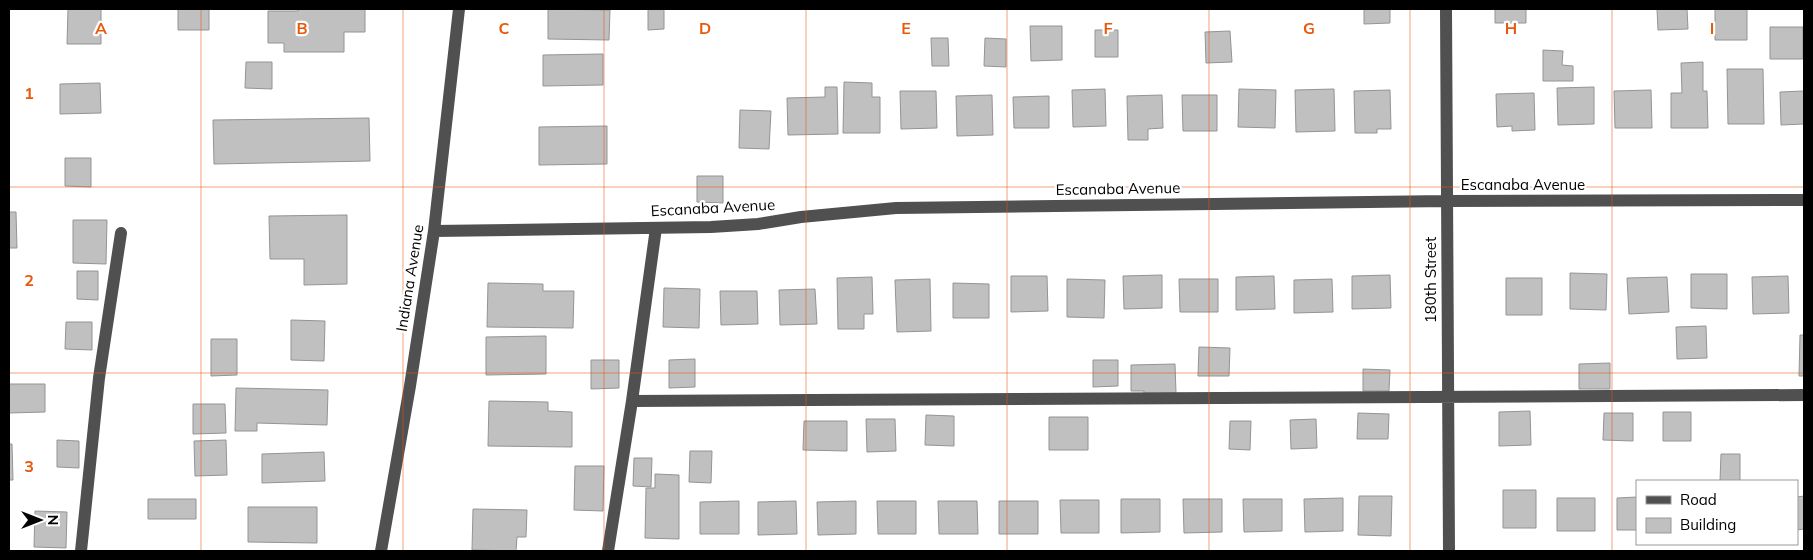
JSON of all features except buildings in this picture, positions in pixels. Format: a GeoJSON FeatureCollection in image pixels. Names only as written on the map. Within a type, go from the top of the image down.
{"type":"FeatureCollection","features":[{"type":"Feature","properties":{"kind":"street","name":"Indiana Avenue"},"geometry":{"type":"LineString","coordinates":[[381,551],[410,386],[434,231],[459,9]]}},
{"type":"Feature","properties":{"kind":"street","name":"180th Street"},"geometry":{"type":"LineString","coordinates":[[1446,9],[1449,551]]}},
{"type":"Feature","properties":{"kind":"street","name":"Escanaba Avenue"},"geometry":{"type":"LineString","coordinates":[[434,231],[656,228],[758,224],[810,216],[896,208],[1447,201],[1804,200]]}},
{"type":"Feature","properties":{"kind":"street"},"geometry":{"type":"LineString","coordinates":[[608,551],[632,401],[656,228]]}},
{"type":"Feature","properties":{"kind":"street"},"geometry":{"type":"LineString","coordinates":[[81,551],[99,378],[121,233]]}},
{"type":"Feature","properties":{"kind":"street"},"geometry":{"type":"LineString","coordinates":[[632,401],[1804,395]]}}]}
